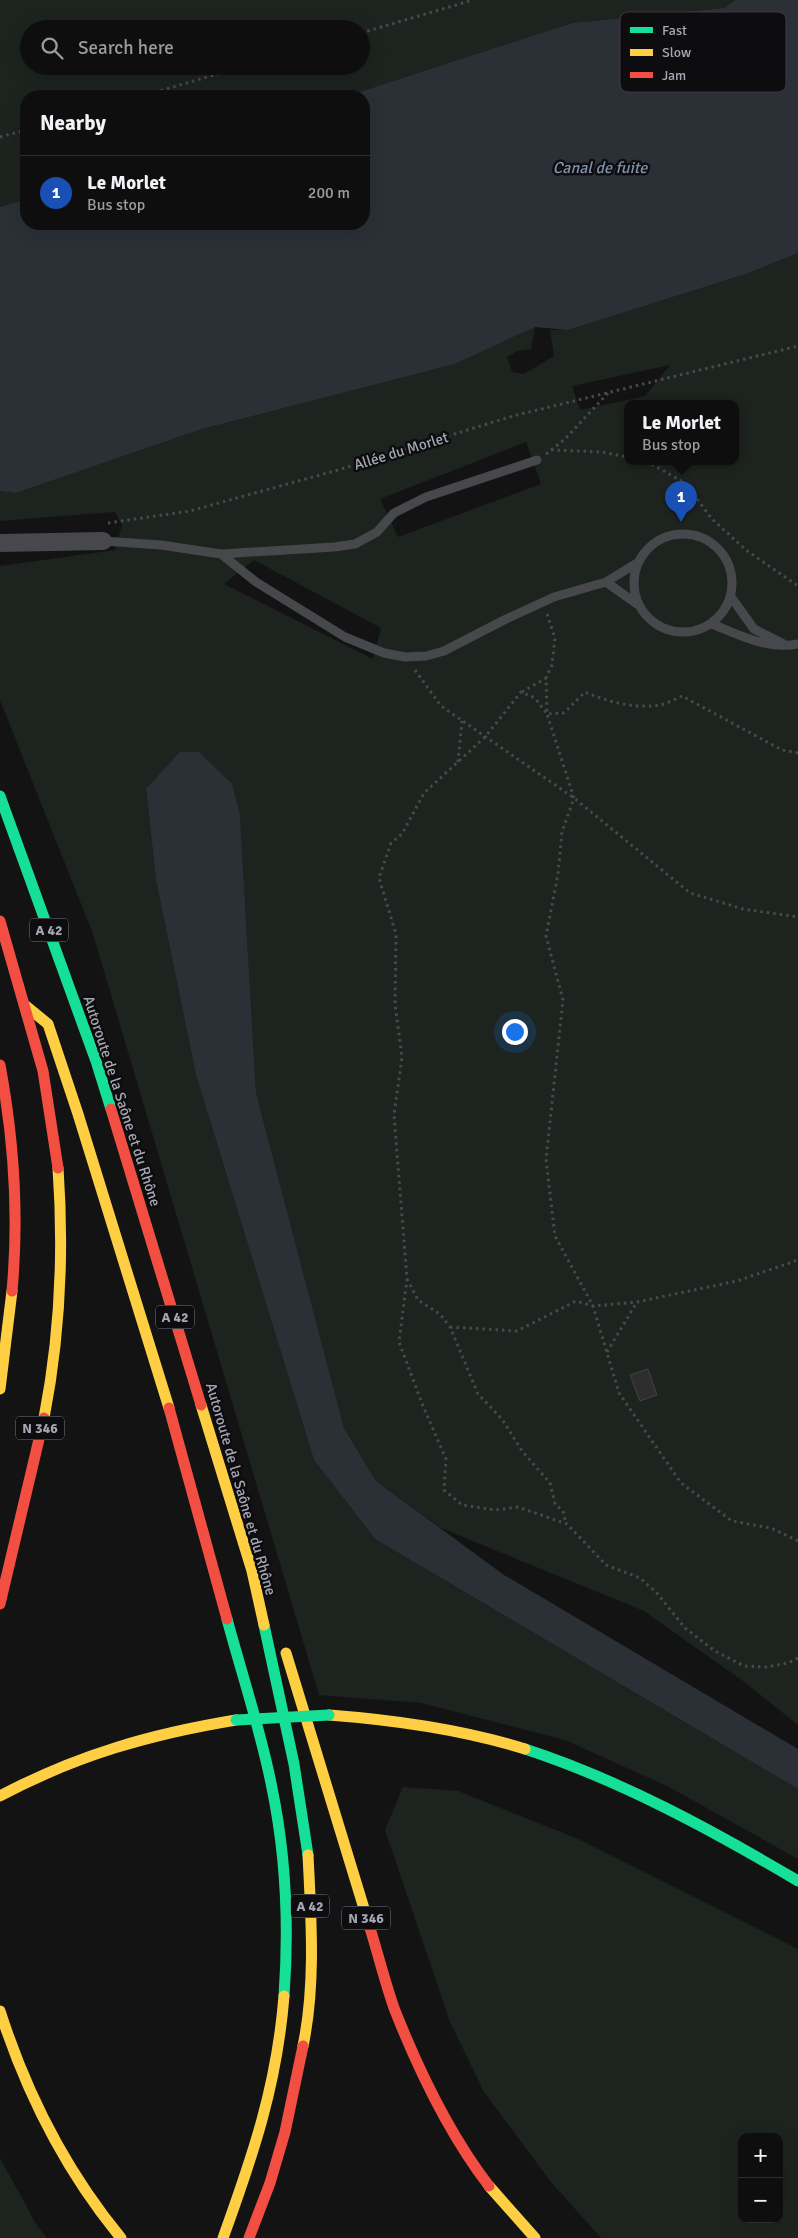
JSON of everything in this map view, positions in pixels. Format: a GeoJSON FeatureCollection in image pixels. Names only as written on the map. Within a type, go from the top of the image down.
{"type":"FeatureCollection","features":[{"type":"Feature","properties":{"kind":"highway","name":"Autoroute de la Saône et du Rhône"},"geometry":{"type":"LineString","coordinates":[[0,796],[97,1064],[252,1571],[294,1764],[308,1853],[311,1930],[310,1983],[305,2038],[285,2132],[270,2183],[249,2238]]}},
{"type":"Feature","properties":{"kind":"highway","name":"N 346"},"geometry":{"type":"LineString","coordinates":[[0,921],[26,1006],[47,1092],[57,1159],[61,1248],[58,1318],[50,1383],[0,1604]]}},
{"type":"Feature","properties":{"kind":"highway"},"geometry":{"type":"LineString","coordinates":[[26,1006],[48,1024],[78,1114],[165,1396],[219,1588],[272,1788],[283,1869],[287,1950],[281,2029],[270,2094],[252,2159],[223,2238]]}},
{"type":"Feature","properties":{"kind":"highway"},"geometry":{"type":"LineString","coordinates":[[0,1065],[10,1116],[17,1228],[6,1353],[0,1389]]}},
{"type":"Feature","properties":{"kind":"highway"},"geometry":{"type":"LineString","coordinates":[[47,1225],[61,1248]]}},
{"type":"Feature","properties":{"kind":"highway"},"geometry":{"type":"LineString","coordinates":[[252,1571],[274,1613]]}},
{"type":"Feature","properties":{"kind":"highway","name":"N 346"},"geometry":{"type":"LineString","coordinates":[[283,1640],[394,2007],[438,2103],[479,2172],[535,2238]]}},
{"type":"Feature","properties":{"kind":"highway"},"geometry":{"type":"LineString","coordinates":[[0,1796],[58,1767],[121,1744],[191,1727],[236,1720],[329,1715],[383,1719],[436,1727],[498,1741],[584,1771],[679,1815],[798,1881]]}},
{"type":"Feature","properties":{"kind":"highway"},"geometry":{"type":"LineString","coordinates":[[1,2015],[22,2074],[76,2179],[121,2238]]}},
{"type":"Feature","properties":{"kind":"street"},"geometry":{"type":"LineString","coordinates":[[0,543],[103,541]]}},
{"type":"Feature","properties":{"kind":"lane"},"geometry":{"type":"LineString","coordinates":[[103,541],[161,545],[221,554],[355,544],[377,532],[394,513],[426,497],[537,460]]}},
{"type":"Feature","properties":{"kind":"lane"},"geometry":{"type":"LineString","coordinates":[[221,554],[256,582],[345,637],[384,653],[405,657],[426,656],[444,651],[543,602],[584,587],[606,582],[637,563],[652,544],[667,536],[684,533],[701,537],[718,548],[728,562],[733,580],[731,597],[724,611],[712,624],[684,633],[667,630],[647,618],[637,604],[606,582]]}},
{"type":"Feature","properties":{"kind":"lane"},"geometry":{"type":"LineString","coordinates":[[637,563],[633,580],[637,604]]}},
{"type":"Feature","properties":{"kind":"lane"},"geometry":{"type":"LineString","coordinates":[[731,597],[754,629],[794,645]]}},
{"type":"Feature","properties":{"kind":"lane"},"geometry":{"type":"LineString","coordinates":[[712,624],[756,642],[794,645]]}},
{"type":"Feature","properties":{"kind":"path"},"geometry":{"type":"LineString","coordinates":[[370,29],[473,0]]}},
{"type":"Feature","properties":{"kind":"path"},"geometry":{"type":"LineString","coordinates":[[163,90],[214,75]]}},
{"type":"Feature","properties":{"kind":"path"},"geometry":{"type":"LineString","coordinates":[[0,137],[20,132]]}},
{"type":"Feature","properties":{"kind":"path","name":"Allée du Morlet"},"geometry":{"type":"LineString","coordinates":[[106,523],[190,511],[338,470],[513,416],[798,346]]}},
{"type":"Feature","properties":{"kind":"path"},"geometry":{"type":"LineString","coordinates":[[537,460],[564,440],[609,391]]}},
{"type":"Feature","properties":{"kind":"path"},"geometry":{"type":"LineString","coordinates":[[551,450],[602,452],[624,456]]}},
{"type":"Feature","properties":{"kind":"path"},"geometry":{"type":"LineString","coordinates":[[653,465],[685,483],[719,525],[746,550],[798,586]]}},
{"type":"Feature","properties":{"kind":"path"},"geometry":{"type":"LineString","coordinates":[[543,602],[555,638],[552,665],[546,678],[547,714],[574,798],[562,832],[558,874],[546,936],[563,1000],[546,1159],[555,1236],[593,1306],[619,1393],[681,1483],[732,1521],[771,1528],[798,1541]]}},
{"type":"Feature","properties":{"kind":"path"},"geometry":{"type":"LineString","coordinates":[[405,657],[441,706],[574,798],[690,893],[743,909],[798,917]]}},
{"type":"Feature","properties":{"kind":"path"},"geometry":{"type":"LineString","coordinates":[[546,678],[522,692],[485,737],[424,793],[402,834],[391,843],[379,878],[396,934],[395,1004],[402,1057],[394,1115],[407,1279],[399,1342],[446,1460],[444,1490],[462,1505],[495,1510],[518,1507],[567,1524]]}},
{"type":"Feature","properties":{"kind":"path"},"geometry":{"type":"LineString","coordinates":[[522,692],[535,698],[547,714]]}},
{"type":"Feature","properties":{"kind":"path"},"geometry":{"type":"LineString","coordinates":[[547,714],[564,713],[585,692],[604,700],[635,706],[662,705],[682,696],[782,750],[798,753]]}},
{"type":"Feature","properties":{"kind":"path"},"geometry":{"type":"LineString","coordinates":[[458,762],[462,721]]}},
{"type":"Feature","properties":{"kind":"path"},"geometry":{"type":"LineString","coordinates":[[450,1327],[517,1331],[576,1301],[593,1306],[637,1302],[737,1281],[798,1260]]}},
{"type":"Feature","properties":{"kind":"path"},"geometry":{"type":"LineString","coordinates":[[407,1279],[418,1300],[440,1314],[450,1327],[478,1394],[502,1419],[522,1451],[550,1483],[555,1504],[563,1511],[567,1524],[606,1565],[640,1578],[656,1592],[685,1628],[715,1651],[744,1666],[766,1667],[788,1663],[798,1658]]}},
{"type":"Feature","properties":{"kind":"path"},"geometry":{"type":"LineString","coordinates":[[607,1353],[637,1302]]}},
{"type":"Feature","properties":{"kind":"shaded area"},"geometry":{"type":"Polygon","coordinates":[[[0,0],[735,0],[724,8],[683,12],[620,12],[620,18],[572,23],[365,90],[20,90],[20,201],[0,207],[0,0]]]}},
{"type":"Feature","properties":{"kind":"shaded area"},"geometry":{"type":"Polygon","coordinates":[[[798,253],[798,1725],[743,1681],[644,1611],[441,1528],[376,1481],[344,1428],[256,1093],[240,815],[146,789],[156,880],[196,1075],[314,1460],[375,1539],[798,1789],[798,1859],[667,1786],[565,1740],[421,1703],[319,1695],[93,934],[0,700],[0,566],[115,550],[122,525],[115,512],[0,521],[0,491],[16,493],[202,429],[455,364],[535,327],[531,349],[517,351],[507,357],[512,372],[524,374],[554,356],[550,330],[568,330],[746,274],[798,253]],[[526,442],[380,499],[398,537],[541,484],[526,442]],[[254,560],[224,584],[373,659],[381,628],[254,560]]]}},
{"type":"Feature","properties":{"kind":"shaded area"},"geometry":{"type":"Polygon","coordinates":[[[403,1787],[458,1791],[576,1838],[798,1949],[798,2238],[601,2238],[551,2182],[484,2092],[450,2022],[385,1830],[403,1787]]]}},
{"type":"Feature","properties":{"kind":"shaded area"},"geometry":{"type":"Polygon","coordinates":[[[0,2158],[36,2224],[47,2238],[0,2238],[0,2158]]]}},
{"type":"Feature","properties":{"kind":"water","name":"Canal de fuite"},"geometry":{"type":"Polygon","coordinates":[[[735,0],[798,0],[798,253],[746,274],[568,330],[535,327],[455,364],[202,429],[16,493],[0,491],[0,207],[20,201],[20,230],[370,230],[370,90],[365,90],[572,23],[620,18],[620,92],[786,92],[786,12],[683,12],[724,8],[735,0]]]}},
{"type":"Feature","properties":{"kind":"water"},"geometry":{"type":"Polygon","coordinates":[[[180,752],[199,752],[232,784],[240,815],[256,1093],[344,1428],[376,1481],[504,1575],[798,1749],[798,1789],[375,1539],[314,1460],[196,1075],[156,880],[146,789],[180,752]]]}},
{"type":"Feature","properties":{"kind":"building"},"geometry":{"type":"Polygon","coordinates":[[[648,1369],[657,1395],[640,1401],[630,1375],[648,1369]]]}},
{"type":"Feature","properties":{"kind":"traffic: fast"},"geometry":{"type":"LineString","coordinates":[[0,796],[97,1064],[111,1109]]}},
{"type":"Feature","properties":{"kind":"traffic: fast"},"geometry":{"type":"LineString","coordinates":[[227,1619],[262,1745],[277,1814],[285,1892],[284,1996]]}},
{"type":"Feature","properties":{"kind":"traffic: fast"},"geometry":{"type":"LineString","coordinates":[[264,1625],[294,1764],[308,1855]]}},
{"type":"Feature","properties":{"kind":"traffic: fast"},"geometry":{"type":"LineString","coordinates":[[236,1720],[329,1715]]}},
{"type":"Feature","properties":{"kind":"traffic: fast"},"geometry":{"type":"LineString","coordinates":[[525,1749],[560,1761],[630,1791],[699,1825],[798,1881]]}},
{"type":"Feature","properties":{"kind":"traffic: slow"},"geometry":{"type":"LineString","coordinates":[[26,1006],[48,1024],[78,1114],[169,1408]]}},
{"type":"Feature","properties":{"kind":"traffic: slow"},"geometry":{"type":"LineString","coordinates":[[44,1418],[54,1356],[59,1294],[61,1231],[58,1168]]}},
{"type":"Feature","properties":{"kind":"traffic: slow"},"geometry":{"type":"LineString","coordinates":[[0,1389],[12,1291]]}},
{"type":"Feature","properties":{"kind":"traffic: slow"},"geometry":{"type":"LineString","coordinates":[[201,1405],[252,1571],[264,1625]]}},
{"type":"Feature","properties":{"kind":"traffic: slow"},"geometry":{"type":"LineString","coordinates":[[286,1653],[370,1928]]}},
{"type":"Feature","properties":{"kind":"traffic: slow"},"geometry":{"type":"LineString","coordinates":[[329,1715],[428,1726],[477,1736],[525,1749]]}},
{"type":"Feature","properties":{"kind":"traffic: slow"},"geometry":{"type":"LineString","coordinates":[[0,1796],[57,1769],[115,1748],[174,1732],[236,1720]]}},
{"type":"Feature","properties":{"kind":"traffic: slow"},"geometry":{"type":"LineString","coordinates":[[303,2046],[310,1999],[311,1975],[308,1855]]}},
{"type":"Feature","properties":{"kind":"traffic: slow"},"geometry":{"type":"LineString","coordinates":[[223,2238],[254,2148],[270,2090],[281,2029],[284,1996]]}},
{"type":"Feature","properties":{"kind":"traffic: slow"},"geometry":{"type":"LineString","coordinates":[[0,2011],[35,2102],[82,2186],[121,2238]]}},
{"type":"Feature","properties":{"kind":"traffic: slow"},"geometry":{"type":"LineString","coordinates":[[489,2186],[535,2238]]}},
{"type":"Feature","properties":{"kind":"traffic: jam"},"geometry":{"type":"LineString","coordinates":[[0,921],[43,1071],[58,1168]]}},
{"type":"Feature","properties":{"kind":"traffic: jam"},"geometry":{"type":"LineString","coordinates":[[0,1065],[9,1121],[14,1178],[15,1234],[12,1291]]}},
{"type":"Feature","properties":{"kind":"traffic: jam"},"geometry":{"type":"LineString","coordinates":[[111,1109],[201,1405]]}},
{"type":"Feature","properties":{"kind":"traffic: jam"},"geometry":{"type":"LineString","coordinates":[[169,1408],[227,1619]]}},
{"type":"Feature","properties":{"kind":"traffic: jam"},"geometry":{"type":"LineString","coordinates":[[0,1604],[44,1418]]}},
{"type":"Feature","properties":{"kind":"traffic: jam"},"geometry":{"type":"LineString","coordinates":[[370,1928],[394,2008],[413,2054],[448,2123],[474,2166],[489,2186]]}},
{"type":"Feature","properties":{"kind":"traffic: jam"},"geometry":{"type":"LineString","coordinates":[[249,2238],[270,2183],[285,2132],[303,2046]]}},
{"type":"Feature","properties":{"kind":"place","name":"Le Morlet"},"geometry":{"type":"Point","coordinates":[681,522]}}]}
